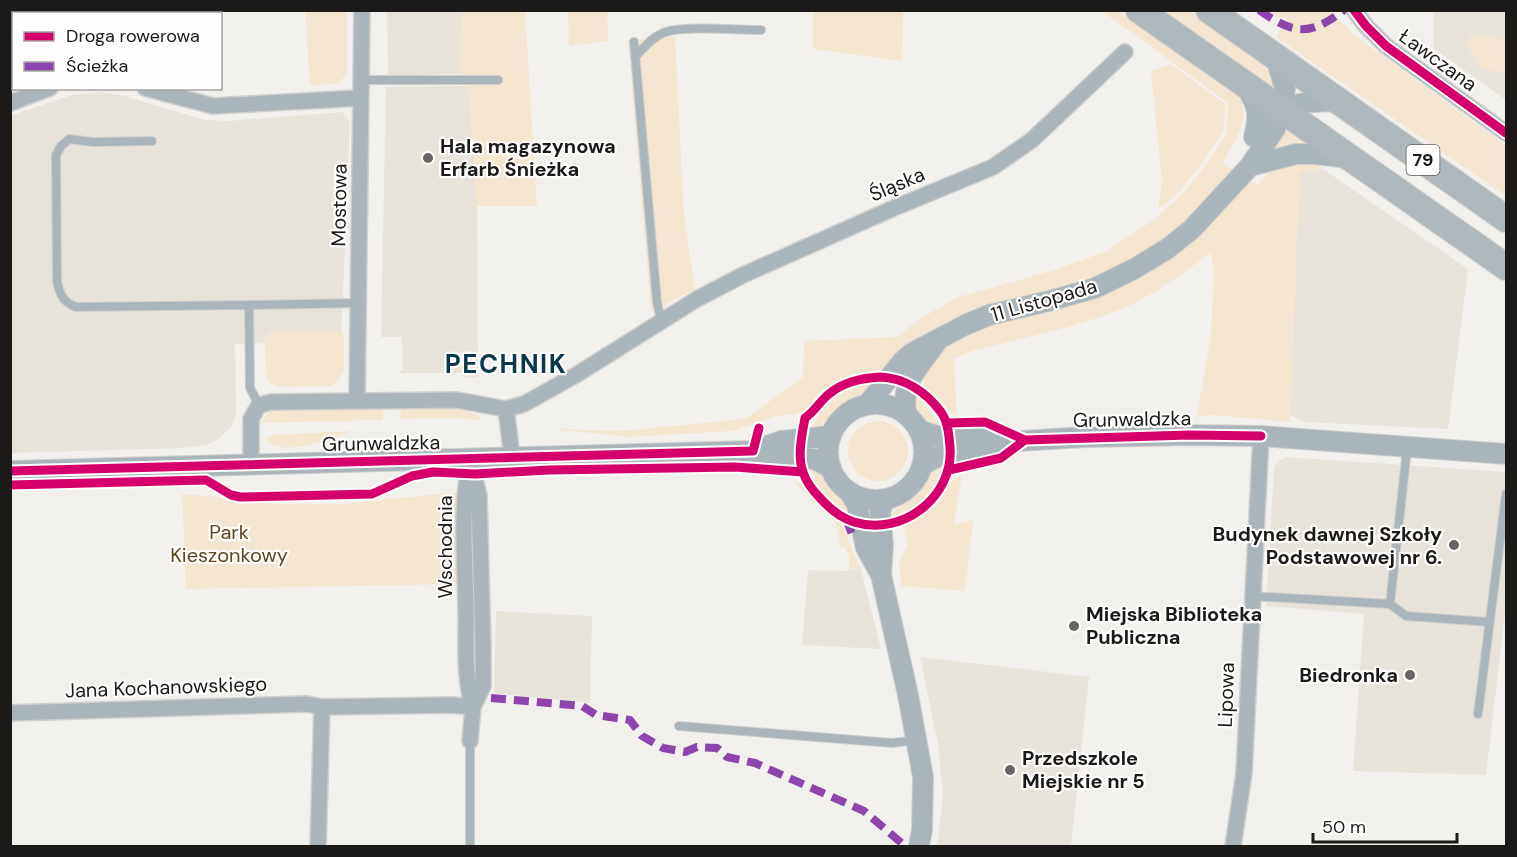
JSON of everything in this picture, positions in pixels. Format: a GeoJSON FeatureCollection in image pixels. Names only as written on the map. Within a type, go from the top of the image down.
{"type":"FeatureCollection","features":[{"type":"Feature","properties":{"kind":"main road","name":"79"},"geometry":{"type":"LineString","coordinates":[[1139,10],[1506,267]]}},
{"type":"Feature","properties":{"kind":"main road","name":"79"},"geometry":{"type":"LineString","coordinates":[[1209,10],[1506,219]]}},
{"type":"Feature","properties":{"kind":"street","name":"Mostowa"},"geometry":{"type":"LineString","coordinates":[[357,400],[362,10]]}},
{"type":"Feature","properties":{"kind":"street","name":"Ławczana"},"geometry":{"type":"LineString","coordinates":[[1354,10],[1386,46],[1506,133]]}},
{"type":"Feature","properties":{"kind":"street","name":"Śląska"},"geometry":{"type":"LineString","coordinates":[[506,409],[524,404],[576,375],[697,299],[743,275],[993,167],[1032,140],[1125,52]]}},
{"type":"Feature","properties":{"kind":"street"},"geometry":{"type":"LineString","coordinates":[[1276,58],[1285,89],[1281,109],[1299,103],[1339,101]]}},
{"type":"Feature","properties":{"kind":"street","name":"11 Listopada"},"geometry":{"type":"LineString","coordinates":[[1242,82],[1252,95],[1257,112],[1258,119],[1254,137]]}},
{"type":"Feature","properties":{"kind":"street"},"geometry":{"type":"LineString","coordinates":[[10,103],[45,90]]}},
{"type":"Feature","properties":{"kind":"street"},"geometry":{"type":"LineString","coordinates":[[153,90],[213,106],[362,98]]}},
{"type":"Feature","properties":{"kind":"street","name":"11 Listopada"},"geometry":{"type":"LineString","coordinates":[[1230,187],[1240,161],[1254,137],[1271,114],[1281,109]]}},
{"type":"Feature","properties":{"kind":"street","name":"11 Listopada"},"geometry":{"type":"LineString","coordinates":[[867,405],[912,353],[964,325],[988,315],[1095,288],[1134,269],[1167,249],[1192,229],[1250,166],[1275,129],[1281,109]]}},
{"type":"Feature","properties":{"kind":"street"},"geometry":{"type":"LineString","coordinates":[[1250,166],[1296,154],[1317,154],[1352,159]]}},
{"type":"Feature","properties":{"kind":"street","name":"11 Listopada"},"geometry":{"type":"LineString","coordinates":[[913,422],[904,395],[908,383],[937,341]]}},
{"type":"Feature","properties":{"kind":"street"},"geometry":{"type":"LineString","coordinates":[[251,464],[250,419],[259,405],[272,402],[457,400],[506,409],[512,457]]}},
{"type":"Feature","properties":{"kind":"street"},"geometry":{"type":"LineString","coordinates":[[850,492],[861,497],[884,499],[904,491],[912,484],[922,465],[924,447],[913,422],[888,405],[867,405],[845,415],[834,428],[828,457],[836,477],[850,492],[857,505],[866,548],[881,575]]}},
{"type":"Feature","properties":{"kind":"street","name":"Grunwaldzka"},"geometry":{"type":"LineString","coordinates":[[913,422],[937,436],[971,436],[1003,442],[1086,437],[1261,436],[1506,454]]}},
{"type":"Feature","properties":{"kind":"street","name":"Grunwaldzka"},"geometry":{"type":"LineString","coordinates":[[753,451],[781,441],[831,436]]}},
{"type":"Feature","properties":{"kind":"street","name":"Lipowa"},"geometry":{"type":"LineString","coordinates":[[1233,846],[1244,773],[1261,436]]}},
{"type":"Feature","properties":{"kind":"street","name":"Grunwaldzka"},"geometry":{"type":"LineString","coordinates":[[922,465],[939,456],[971,453],[1003,442]]}},
{"type":"Feature","properties":{"kind":"street","name":"Grunwaldzka"},"geometry":{"type":"LineString","coordinates":[[10,471],[753,451],[779,457],[814,459],[831,468]]}},
{"type":"Feature","properties":{"kind":"street","name":"Wschodnia"},"geometry":{"type":"LineString","coordinates":[[470,459],[479,496],[483,648],[483,686],[473,707],[470,741]]}},
{"type":"Feature","properties":{"kind":"street","name":"Wschodnia"},"geometry":{"type":"LineString","coordinates":[[470,459],[464,496],[467,689],[473,707]]}},
{"type":"Feature","properties":{"kind":"street"},"geometry":{"type":"LineString","coordinates":[[884,499],[880,513],[883,545],[881,575],[923,777],[919,846]]}},
{"type":"Feature","properties":{"kind":"street","name":"Jana Kochanowskiego"},"geometry":{"type":"LineString","coordinates":[[10,713],[307,704],[322,707],[452,705],[473,707]]}},
{"type":"Feature","properties":{"kind":"street"},"geometry":{"type":"LineString","coordinates":[[318,846],[322,707]]}},
{"type":"Feature","properties":{"kind":"lane"},"geometry":{"type":"LineString","coordinates":[[635,57],[649,41],[664,32],[683,29],[761,30]]}},
{"type":"Feature","properties":{"kind":"lane"},"geometry":{"type":"LineString","coordinates":[[634,42],[657,302],[661,321]]}},
{"type":"Feature","properties":{"kind":"lane"},"geometry":{"type":"LineString","coordinates":[[362,80],[498,80]]}},
{"type":"Feature","properties":{"kind":"lane"},"geometry":{"type":"LineString","coordinates":[[152,141],[93,142],[69,139],[56,155],[57,281],[59,294],[67,303],[76,307],[358,303]]}},
{"type":"Feature","properties":{"kind":"lane"},"geometry":{"type":"LineString","coordinates":[[249,305],[250,388],[259,405]]}},
{"type":"Feature","properties":{"kind":"lane"},"geometry":{"type":"LineString","coordinates":[[1390,604],[1407,447]]}},
{"type":"Feature","properties":{"kind":"lane"},"geometry":{"type":"LineString","coordinates":[[1478,714],[1506,494]]}},
{"type":"Feature","properties":{"kind":"lane"},"geometry":{"type":"LineString","coordinates":[[1252,596],[1390,604],[1406,616],[1489,622]]}},
{"type":"Feature","properties":{"kind":"lane"},"geometry":{"type":"LineString","coordinates":[[467,648],[483,648]]}},
{"type":"Feature","properties":{"kind":"lane"},"geometry":{"type":"LineString","coordinates":[[679,726],[892,743],[917,740]]}},
{"type":"Feature","properties":{"kind":"lane","name":"Wschodnia"},"geometry":{"type":"LineString","coordinates":[[470,741],[470,846]]}},
{"type":"Feature","properties":{"kind":"shaded area"},"geometry":{"type":"Polygon","coordinates":[[[387,11],[462,11],[461,74],[388,75],[387,11]]]}},
{"type":"Feature","properties":{"kind":"shaded area"},"geometry":{"type":"Polygon","coordinates":[[[1434,11],[1506,11],[1506,100],[1433,48],[1434,11]]]}},
{"type":"Feature","properties":{"kind":"shaded area"},"geometry":{"type":"Polygon","coordinates":[[[469,86],[477,206],[478,377],[464,378],[461,373],[399,373],[403,370],[402,337],[381,337],[386,87],[469,86]]]}},
{"type":"Feature","properties":{"kind":"shaded area"},"geometry":{"type":"Polygon","coordinates":[[[100,92],[124,96],[205,120],[229,121],[342,112],[350,122],[341,341],[235,344],[236,415],[231,427],[220,438],[207,445],[181,448],[11,453],[10,116],[72,95],[100,92]]]}},
{"type":"Feature","properties":{"kind":"shaded area"},"geometry":{"type":"Polygon","coordinates":[[[1323,169],[1468,269],[1448,429],[1305,422],[1286,414],[1300,171],[1323,169]]]}},
{"type":"Feature","properties":{"kind":"shaded area"},"geometry":{"type":"Polygon","coordinates":[[[1285,457],[1506,472],[1506,605],[1486,775],[1353,771],[1364,614],[1266,606],[1274,468],[1277,462],[1285,457]]]}},
{"type":"Feature","properties":{"kind":"shaded area"},"geometry":{"type":"Polygon","coordinates":[[[849,569],[861,570],[881,649],[802,645],[808,570],[849,571],[849,569]]]}},
{"type":"Feature","properties":{"kind":"shaded area"},"geometry":{"type":"Polygon","coordinates":[[[496,611],[592,616],[590,703],[494,693],[496,611]]]}},
{"type":"Feature","properties":{"kind":"shaded area","name":"Przedszkole Miejskie nr 5"},"geometry":{"type":"Polygon","coordinates":[[[920,657],[1089,677],[1071,846],[937,846],[943,796],[938,744],[920,657]]]}},
{"type":"Feature","properties":{"kind":"green space"},"geometry":{"type":"Polygon","coordinates":[[[305,11],[347,11],[347,72],[339,84],[310,85],[305,11]]]}},
{"type":"Feature","properties":{"kind":"green space"},"geometry":{"type":"Polygon","coordinates":[[[462,11],[525,11],[537,206],[477,206],[469,86],[461,74],[462,11]]]}},
{"type":"Feature","properties":{"kind":"green space"},"geometry":{"type":"Polygon","coordinates":[[[568,11],[607,11],[608,41],[569,46],[568,11]]]}},
{"type":"Feature","properties":{"kind":"green space"},"geometry":{"type":"Polygon","coordinates":[[[813,11],[903,11],[902,61],[813,49],[813,11]]]}},
{"type":"Feature","properties":{"kind":"green space"},"geometry":{"type":"Polygon","coordinates":[[[1102,11],[1119,11],[1236,92],[1241,102],[1243,120],[1223,163],[1257,185],[1271,171],[1284,165],[1319,163],[1323,169],[1300,172],[1290,422],[1214,415],[1197,416],[1211,334],[1214,273],[1211,252],[1170,282],[1126,307],[1069,326],[972,351],[954,359],[957,419],[923,386],[925,381],[908,372],[884,366],[880,371],[843,379],[825,390],[803,412],[774,417],[732,431],[629,437],[552,429],[621,431],[748,417],[803,377],[804,341],[897,337],[921,318],[959,297],[1054,270],[1105,252],[1155,219],[1183,193],[1207,164],[1226,133],[1228,103],[1102,11]]]}},
{"type":"Feature","properties":{"kind":"green space"},"geometry":{"type":"Polygon","coordinates":[[[1160,11],[1189,11],[1268,65],[1262,63],[1274,79],[1274,87],[1272,89],[1160,11]]]}},
{"type":"Feature","properties":{"kind":"green space"},"geometry":{"type":"Polygon","coordinates":[[[1268,11],[1331,11],[1354,35],[1506,146],[1506,196],[1276,37],[1289,20],[1277,17],[1268,11]]]}},
{"type":"Feature","properties":{"kind":"green space"},"geometry":{"type":"Polygon","coordinates":[[[1471,35],[1506,40],[1506,74],[1481,68],[1465,43],[1471,35]]]}},
{"type":"Feature","properties":{"kind":"green space"},"geometry":{"type":"Polygon","coordinates":[[[675,37],[684,215],[695,289],[651,312],[628,40],[675,37]]]}},
{"type":"Feature","properties":{"kind":"green space"},"geometry":{"type":"Polygon","coordinates":[[[1171,64],[1225,104],[1224,130],[1179,192],[1158,210],[1162,181],[1151,71],[1171,64]]]}},
{"type":"Feature","properties":{"kind":"green space"},"geometry":{"type":"Polygon","coordinates":[[[1289,130],[1309,145],[1273,150],[1289,130]]]}},
{"type":"Feature","properties":{"kind":"green space"},"geometry":{"type":"Polygon","coordinates":[[[270,332],[341,332],[344,337],[344,371],[338,381],[330,386],[281,387],[271,384],[266,377],[265,338],[270,332]]]}},
{"type":"Feature","properties":{"kind":"green space"},"geometry":{"type":"Polygon","coordinates":[[[878,384],[846,404],[812,430],[822,411],[838,396],[857,387],[878,384]]]}},
{"type":"Feature","properties":{"kind":"green space"},"geometry":{"type":"Polygon","coordinates":[[[916,395],[932,413],[942,430],[931,424],[920,413],[916,395]]]}},
{"type":"Feature","properties":{"kind":"green space"},"geometry":{"type":"Polygon","coordinates":[[[457,408],[480,416],[480,420],[400,419],[401,409],[457,408]]]}},
{"type":"Feature","properties":{"kind":"green space"},"geometry":{"type":"Polygon","coordinates":[[[383,409],[383,420],[261,423],[269,412],[277,411],[383,409]]]}},
{"type":"Feature","properties":{"kind":"green space"},"geometry":{"type":"Polygon","coordinates":[[[872,421],[884,421],[895,426],[903,434],[908,451],[906,463],[895,476],[884,481],[872,481],[861,476],[853,468],[848,457],[848,445],[853,434],[861,426],[872,421]]]}},
{"type":"Feature","properties":{"kind":"green space"},"geometry":{"type":"Polygon","coordinates":[[[353,431],[320,442],[294,447],[272,445],[265,439],[272,435],[353,431]]]}},
{"type":"Feature","properties":{"kind":"green space"},"geometry":{"type":"Polygon","coordinates":[[[942,466],[936,484],[924,499],[909,510],[891,517],[934,471],[942,466]]]}},
{"type":"Feature","properties":{"kind":"green space"},"geometry":{"type":"Polygon","coordinates":[[[811,467],[835,488],[853,515],[838,507],[826,496],[816,483],[811,467]]]}},
{"type":"Feature","properties":{"kind":"green space"},"geometry":{"type":"Polygon","coordinates":[[[962,475],[954,524],[973,520],[965,591],[901,586],[899,562],[908,545],[904,525],[927,513],[953,481],[962,475]]]}},
{"type":"Feature","properties":{"kind":"green space"},"geometry":{"type":"Polygon","coordinates":[[[793,480],[805,487],[818,506],[841,523],[861,570],[849,569],[849,552],[846,552],[845,547],[841,548],[835,521],[817,507],[793,480]]]}},
{"type":"Feature","properties":{"kind":"green space","name":"Park Kieszonkowy"},"geometry":{"type":"Polygon","coordinates":[[[459,492],[458,584],[186,589],[182,494],[256,500],[273,504],[341,504],[459,492]]]}},
{"type":"Feature","properties":{"kind":"marked path"},"geometry":{"type":"LineString","coordinates":[[1259,10],[1282,24],[1302,29],[1322,24],[1344,10]]}},
{"type":"Feature","properties":{"kind":"marked path"},"geometry":{"type":"LineString","coordinates":[[846,519],[854,539]]}},
{"type":"Feature","properties":{"kind":"marked path"},"geometry":{"type":"LineString","coordinates":[[491,698],[582,706],[596,715],[630,720],[642,736],[663,748],[685,752],[697,747],[717,748],[727,757],[755,763],[864,811],[905,846]]}},
{"type":"Feature","properties":{"kind":"cycle path"},"geometry":{"type":"LineString","coordinates":[[1354,10],[1386,46],[1506,133]]}},
{"type":"Feature","properties":{"kind":"cycle path"},"geometry":{"type":"LineString","coordinates":[[880,377],[906,383],[929,398],[945,420],[950,447],[949,465],[934,497],[922,509],[907,518],[890,524],[872,525],[845,518],[824,503],[806,479],[801,466],[800,453],[805,418],[826,397],[847,384],[880,377]]}},
{"type":"Feature","properties":{"kind":"cycle path"},"geometry":{"type":"LineString","coordinates":[[947,423],[985,422],[1025,440],[1189,435],[1261,436]]}},
{"type":"Feature","properties":{"kind":"cycle path"},"geometry":{"type":"LineString","coordinates":[[10,471],[753,451],[759,428]]}},
{"type":"Feature","properties":{"kind":"cycle path"},"geometry":{"type":"LineString","coordinates":[[949,470],[1001,458],[1025,440]]}},
{"type":"Feature","properties":{"kind":"cycle path"},"geometry":{"type":"LineString","coordinates":[[10,485],[206,480],[231,495],[240,497],[372,494],[412,476],[433,472],[475,474],[549,470],[735,467],[803,472]]}},
{"type":"Feature","properties":{"kind":"place","name":"Hala magazynowa Erfarb Śnieżka"},"geometry":{"type":"Point","coordinates":[428,158]}},
{"type":"Feature","properties":{"kind":"place","name":"Budynek dawnej Szkoły Podstawowej nr 6."},"geometry":{"type":"Point","coordinates":[1454,545]}},
{"type":"Feature","properties":{"kind":"place","name":"Miejska Biblioteka Publiczna"},"geometry":{"type":"Point","coordinates":[1074,626]}},
{"type":"Feature","properties":{"kind":"place","name":"Biedronka"},"geometry":{"type":"Point","coordinates":[1410,675]}},
{"type":"Feature","properties":{"kind":"place","name":"Przedszkole Miejskie nr 5"},"geometry":{"type":"Point","coordinates":[1010,770]}},
{"type":"Feature","properties":{"kind":"district","name":"PECHNIK"},"geometry":{"type":"Point","coordinates":[506,364]}}]}
